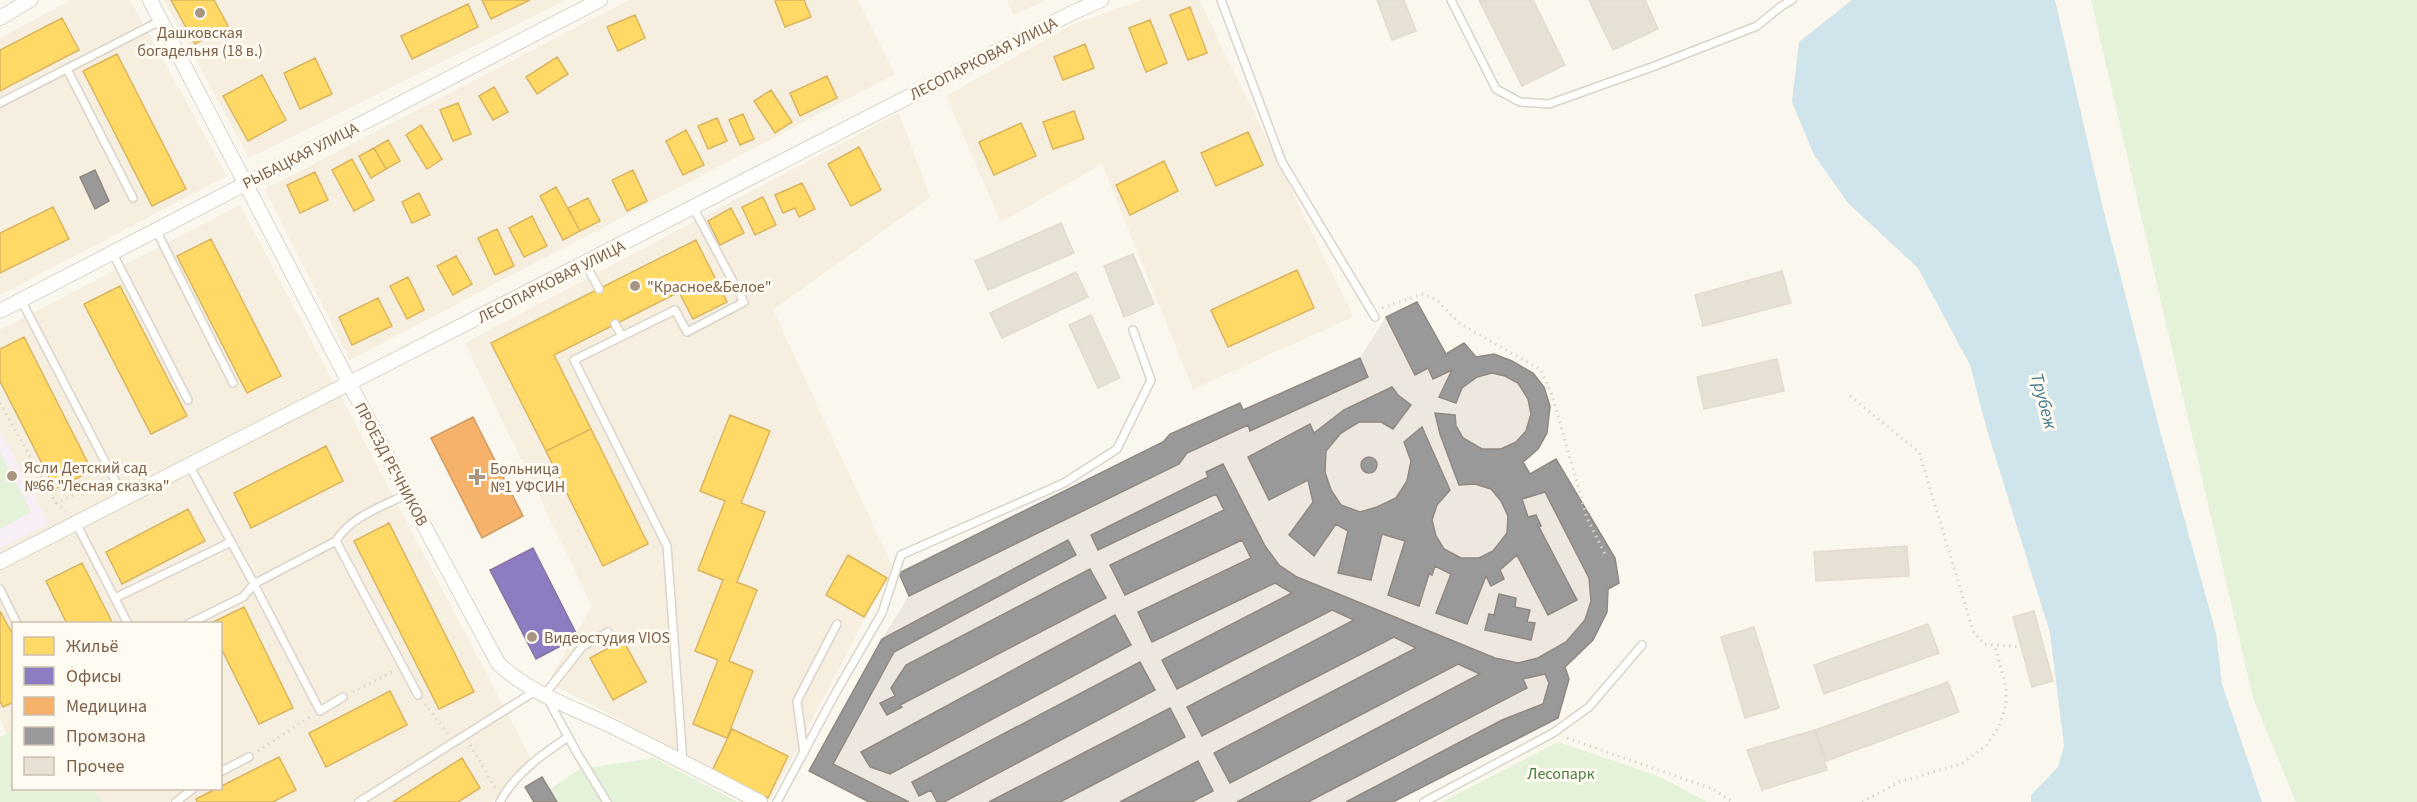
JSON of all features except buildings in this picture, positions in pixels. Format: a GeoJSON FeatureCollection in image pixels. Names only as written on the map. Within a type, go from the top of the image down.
{"type":"FeatureCollection","features":[{"type":"Feature","properties":{"kind":"street"},"geometry":{"type":"LineString","coordinates":[[0,18],[30,0]]}},
{"type":"Feature","properties":{"kind":"street","name":"ПРОЕЗД РЕЧНИКОВ"},"geometry":{"type":"LineString","coordinates":[[150,0],[407,494],[498,663],[510,676],[760,802]]}},
{"type":"Feature","properties":{"kind":"street","name":"РЫБАЦКАЯ УЛИЦА"},"geometry":{"type":"LineString","coordinates":[[0,311],[600,0]]}},
{"type":"Feature","properties":{"kind":"street","name":"ЛЕСОПАРКОВАЯ УЛИЦА"},"geometry":{"type":"LineString","coordinates":[[0,562],[1101,0]]}},
{"type":"Feature","properties":{"kind":"lane"},"geometry":{"type":"LineString","coordinates":[[1221,0],[1282,162],[1373,315]]}},
{"type":"Feature","properties":{"kind":"lane"},"geometry":{"type":"LineString","coordinates":[[1451,0],[1496,89],[1520,102],[1550,104],[1757,26],[1792,0]]}},
{"type":"Feature","properties":{"kind":"lane"},"geometry":{"type":"LineString","coordinates":[[0,104],[160,21]]}},
{"type":"Feature","properties":{"kind":"lane"},"geometry":{"type":"LineString","coordinates":[[68,69],[133,198]]}},
{"type":"Feature","properties":{"kind":"lane"},"geometry":{"type":"LineString","coordinates":[[683,762],[668,546],[574,360],[675,310],[687,332],[744,302],[693,207]]}},
{"type":"Feature","properties":{"kind":"lane"},"geometry":{"type":"LineString","coordinates":[[156,230],[232,382]]}},
{"type":"Feature","properties":{"kind":"lane"},"geometry":{"type":"LineString","coordinates":[[112,252],[188,400]]}},
{"type":"Feature","properties":{"kind":"lane"},"geometry":{"type":"LineString","coordinates":[[585,263],[599,289]]}},
{"type":"Feature","properties":{"kind":"lane"},"geometry":{"type":"LineString","coordinates":[[21,300],[124,498]]}},
{"type":"Feature","properties":{"kind":"lane"},"geometry":{"type":"LineString","coordinates":[[615,324],[622,336]]}},
{"type":"Feature","properties":{"kind":"lane"},"geometry":{"type":"LineString","coordinates":[[777,802],[882,613],[901,555],[1064,483],[1117,449],[1151,380],[1134,330]]}},
{"type":"Feature","properties":{"kind":"lane"},"geometry":{"type":"LineString","coordinates":[[189,465],[320,711],[344,698]]}},
{"type":"Feature","properties":{"kind":"lane"},"geometry":{"type":"LineString","coordinates":[[192,622],[243,597],[254,584],[336,541],[341,531],[350,524],[407,494]]}},
{"type":"Feature","properties":{"kind":"lane"},"geometry":{"type":"LineString","coordinates":[[76,523],[127,622]]}},
{"type":"Feature","properties":{"kind":"lane"},"geometry":{"type":"LineString","coordinates":[[336,541],[418,695]]}},
{"type":"Feature","properties":{"kind":"lane"},"geometry":{"type":"LineString","coordinates":[[115,598],[231,542]]}},
{"type":"Feature","properties":{"kind":"lane"},"geometry":{"type":"LineString","coordinates":[[0,590],[16,622]]}},
{"type":"Feature","properties":{"kind":"lane"},"geometry":{"type":"LineString","coordinates":[[804,753],[797,701],[837,624]]}},
{"type":"Feature","properties":{"kind":"lane"},"geometry":{"type":"LineString","coordinates":[[358,802],[541,692],[582,647],[608,632]]}},
{"type":"Feature","properties":{"kind":"lane"},"geometry":{"type":"LineString","coordinates":[[1424,802],[1553,734],[1589,707],[1642,645]]}},
{"type":"Feature","properties":{"kind":"lane"},"geometry":{"type":"LineString","coordinates":[[541,692],[607,802]]}},
{"type":"Feature","properties":{"kind":"lane"},"geometry":{"type":"LineString","coordinates":[[500,802],[516,779],[568,737]]}},
{"type":"Feature","properties":{"kind":"lane"},"geometry":{"type":"LineString","coordinates":[[222,771],[249,758]]}},
{"type":"Feature","properties":{"kind":"lane"},"geometry":{"type":"LineString","coordinates":[[176,802],[193,790]]}},
{"type":"Feature","properties":{"kind":"path"},"geometry":{"type":"LineString","coordinates":[[1373,315],[1423,294],[1437,300],[1459,323],[1541,370],[1552,395],[1587,518],[1606,556]]}},
{"type":"Feature","properties":{"kind":"path"},"geometry":{"type":"LineString","coordinates":[[1850,396],[1919,452],[1972,632],[1984,644],[2020,647]]}},
{"type":"Feature","properties":{"kind":"path"},"geometry":{"type":"LineString","coordinates":[[0,403],[56,503],[113,477]]}},
{"type":"Feature","properties":{"kind":"path"},"geometry":{"type":"LineString","coordinates":[[1862,802],[1899,782],[1961,764],[1987,745],[1999,726],[2006,705],[2006,687],[1995,646]]}},
{"type":"Feature","properties":{"kind":"path"},"geometry":{"type":"LineString","coordinates":[[344,698],[392,672]]}},
{"type":"Feature","properties":{"kind":"path"},"geometry":{"type":"LineString","coordinates":[[249,758],[320,711]]}},
{"type":"Feature","properties":{"kind":"path"},"geometry":{"type":"LineString","coordinates":[[430,711],[444,726]]}},
{"type":"Feature","properties":{"kind":"path"},"geometry":{"type":"LineString","coordinates":[[1553,734],[1713,789],[1733,802]]}},
{"type":"Feature","properties":{"kind":"path"},"geometry":{"type":"LineString","coordinates":[[475,754],[491,783]]}},
{"type":"Feature","properties":{"kind":"shaded area"},"geometry":{"type":"Polygon","coordinates":[[[71,0],[130,0],[227,176],[0,295],[0,38],[71,0]]]}},
{"type":"Feature","properties":{"kind":"shaded area"},"geometry":{"type":"Polygon","coordinates":[[[164,0],[567,0],[249,158],[164,0]]]}},
{"type":"Feature","properties":{"kind":"shaded area"},"geometry":{"type":"Polygon","coordinates":[[[629,0],[858,0],[895,74],[350,360],[265,189],[629,0]]]}},
{"type":"Feature","properties":{"kind":"shaded area"},"geometry":{"type":"Polygon","coordinates":[[[1007,0],[1046,0],[1013,15],[1007,0]]]}},
{"type":"Feature","properties":{"kind":"shaded area"},"geometry":{"type":"Polygon","coordinates":[[[1142,0],[1199,0],[1353,317],[1193,389],[1102,164],[1001,222],[946,96],[1072,25],[1142,0]]]}},
{"type":"Feature","properties":{"kind":"shaded area"},"geometry":{"type":"Polygon","coordinates":[[[899,113],[930,197],[773,310],[892,566],[771,799],[548,682],[592,606],[465,343],[899,113]]]}},
{"type":"Feature","properties":{"kind":"shaded area"},"geometry":{"type":"Polygon","coordinates":[[[240,205],[536,768],[491,802],[37,802],[31,790],[222,790],[222,622],[12,622],[12,747],[0,718],[0,330],[240,205]]]}},
{"type":"Feature","properties":{"kind":"shaded area"},"geometry":{"type":"Polygon","coordinates":[[[1417,302],[1446,354],[1464,343],[1476,357],[1494,354],[1512,361],[1533,373],[1544,387],[1550,406],[1547,433],[1538,449],[1523,463],[1530,474],[1556,459],[1615,558],[1619,583],[1608,589],[1607,612],[1593,640],[1565,667],[1569,679],[1558,718],[1393,802],[869,802],[809,771],[882,639],[909,596],[899,573],[1163,442],[1170,434],[1240,403],[1244,410],[1360,358],[1386,317],[1417,302]]]}},
{"type":"Feature","properties":{"kind":"shaded area","name":"Ясли Детский сад №66 \"Лесная сказка\""},"geometry":{"type":"Polygon","coordinates":[[[0,429],[49,523],[0,549],[0,429]]]}},
{"type":"Feature","properties":{"kind":"green space"},"geometry":{"type":"Polygon","coordinates":[[[2091,0],[2417,0],[2417,802],[2296,802],[2253,698],[2091,0]]]}},
{"type":"Feature","properties":{"kind":"green space"},"geometry":{"type":"Polygon","coordinates":[[[0,452],[31,512],[0,529],[0,452]]]}},
{"type":"Feature","properties":{"kind":"green space"},"geometry":{"type":"Polygon","coordinates":[[[12,731],[12,790],[95,790],[102,802],[0,802],[0,737],[12,731]]]}},
{"type":"Feature","properties":{"kind":"green space","name":"Лесопарк"},"geometry":{"type":"Polygon","coordinates":[[[1558,742],[1658,776],[1707,802],[1442,802],[1558,742]]]}},
{"type":"Feature","properties":{"kind":"green space"},"geometry":{"type":"Polygon","coordinates":[[[654,758],[738,802],[531,802],[580,769],[654,758]]]}},
{"type":"Feature","properties":{"kind":"water","name":"Трубеж"},"geometry":{"type":"Polygon","coordinates":[[[1852,0],[2055,0],[2101,200],[2159,427],[2216,633],[2222,684],[2262,802],[2031,802],[2031,795],[2058,767],[2064,746],[2050,633],[1987,430],[1970,365],[1918,268],[1848,203],[1814,155],[1792,102],[1799,42],[1852,0]]]}},
{"type":"Feature","properties":{"kind":"place","name":"Дашковская богадельня (18 в.)"},"geometry":{"type":"Point","coordinates":[200,13]}},
{"type":"Feature","properties":{"kind":"place","name":"\"Красное&Белое\""},"geometry":{"type":"Point","coordinates":[635,286]}},
{"type":"Feature","properties":{"kind":"place","name":"Ясли Детский сад №66 \"Лесная сказка\""},"geometry":{"type":"Point","coordinates":[12,476]}},
{"type":"Feature","properties":{"kind":"place","name":"Больница №1 УФСИН"},"geometry":{"type":"Point","coordinates":[477,477]}},
{"type":"Feature","properties":{"kind":"place","name":"Видеостудия VIOS"},"geometry":{"type":"Point","coordinates":[532,637]}}]}
